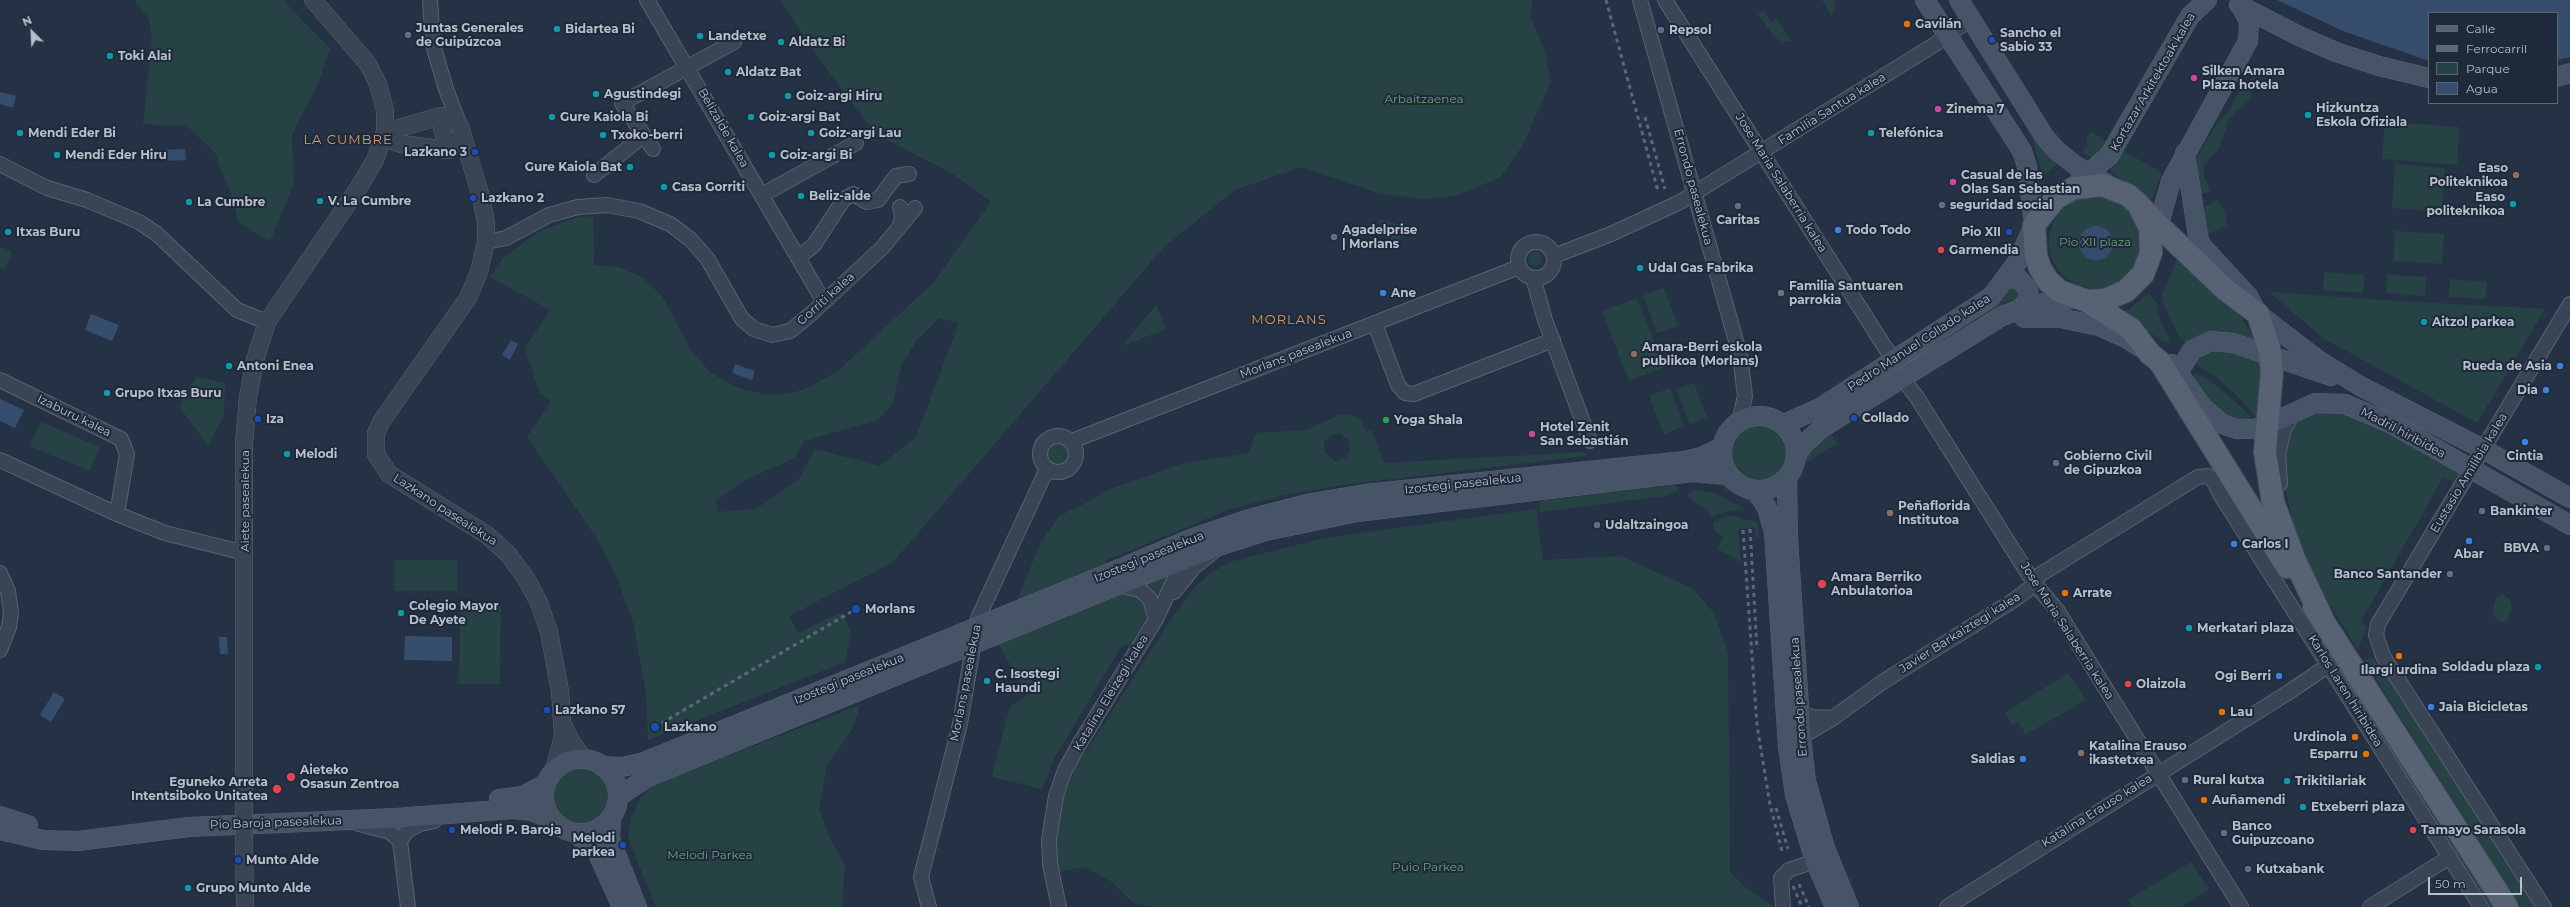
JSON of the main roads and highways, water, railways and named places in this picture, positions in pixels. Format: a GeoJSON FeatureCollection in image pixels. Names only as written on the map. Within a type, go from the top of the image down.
{"type":"FeatureCollection","features":[{"type":"Feature","properties":{"kind":"main road"},"geometry":{"type":"LineString","coordinates":[[1925,0],[2022,151],[2027,166],[2036,256],[2040,268],[2048,281],[2059,291],[2082,300],[2105,300],[2126,291],[2143,274],[2151,253],[2169,188],[2185,153],[2248,41],[2249,22],[2236,3]]}},
{"type":"Feature","properties":{"kind":"main road","name":"Kortazar Arkitektoak kalea"},"geometry":{"type":"LineString","coordinates":[[2061,194],[2089,174],[2109,156],[2190,16],[2208,0]]}},
{"type":"Feature","properties":{"kind":"main road"},"geometry":{"type":"LineString","coordinates":[[2236,3],[2299,36],[2336,52],[2379,66],[2428,78]]}},
{"type":"Feature","properties":{"kind":"main road"},"geometry":{"type":"LineString","coordinates":[[1964,8],[2044,136],[2056,150],[2089,174],[2116,188],[2138,204],[2226,290],[2251,318],[2270,352]]}},
{"type":"Feature","properties":{"kind":"main road"},"geometry":{"type":"LineString","coordinates":[[2558,77],[2570,73]]}},
{"type":"Feature","properties":{"kind":"main road","name":"Madril hiribidea"},"geometry":{"type":"LineString","coordinates":[[2185,153],[2198,236],[2201,245],[2258,311],[2318,360],[2360,386],[2483,449],[2570,498]]}},
{"type":"Feature","properties":{"kind":"main road"},"geometry":{"type":"LineString","coordinates":[[2034,225],[2061,194],[2088,185],[2116,188]]}},
{"type":"Feature","properties":{"kind":"main road"},"geometry":{"type":"LineString","coordinates":[[2138,204],[2150,228],[2151,253]]}},
{"type":"Feature","properties":{"kind":"main road","name":"Pedro Manuel Collado kalea"},"geometry":{"type":"LineString","coordinates":[[1784,424],[1810,414],[1904,355],[1991,297],[2006,279],[2034,225]]}},
{"type":"Feature","properties":{"kind":"main road"},"geometry":{"type":"LineString","coordinates":[[2006,279],[2018,278],[2028,289],[2029,299],[2022,308]]}},
{"type":"Feature","properties":{"kind":"main road"},"geometry":{"type":"LineString","coordinates":[[2226,290],[2258,311],[2270,352]]}},
{"type":"Feature","properties":{"kind":"main road","name":"Madril hiribidea"},"geometry":{"type":"LineString","coordinates":[[2082,300],[2158,346],[2177,379],[2215,420],[2237,429],[2253,429],[2267,425],[2315,403],[2345,404],[2392,424],[2570,525]]}},
{"type":"Feature","properties":{"kind":"main road","name":"Pedro Manuel Collado kalea"},"geometry":{"type":"LineString","coordinates":[[1797,454],[1807,440],[1822,428],[1953,345],[2002,316],[2022,308],[2082,300]]}},
{"type":"Feature","properties":{"kind":"main road"},"geometry":{"type":"LineString","coordinates":[[1953,345],[1963,347],[2015,320],[2046,316],[2099,326],[2126,338],[2150,354]]}},
{"type":"Feature","properties":{"kind":"main road","name":"Karlos I.aren hiribidea"},"geometry":{"type":"LineString","coordinates":[[2130,329],[2150,354],[2177,379],[2266,535],[2322,618],[2507,907]]}},
{"type":"Feature","properties":{"kind":"main road","name":"Madril hiribidea"},"geometry":{"type":"LineString","coordinates":[[2177,379],[2192,350],[2211,341],[2233,343],[2270,352],[2360,386]]}},
{"type":"Feature","properties":{"kind":"main road","name":"Karlos I.aren hiribidea"},"geometry":{"type":"LineString","coordinates":[[2270,352],[2273,380],[2267,425],[2266,459],[2272,496],[2279,521],[2295,561],[2322,618]]}},
{"type":"Feature","properties":{"kind":"main road"},"geometry":{"type":"LineString","coordinates":[[1762,415],[1773,418],[1784,424],[1794,438],[1797,454],[1794,467],[1787,479],[1773,488],[1756,490],[1745,488],[1728,475],[1724,466],[1722,447],[1731,428],[1750,417],[1762,415]]}},
{"type":"Feature","properties":{"kind":"main road","name":"Izostegi pasealekua"},"geometry":{"type":"LineString","coordinates":[[618,797],[648,777],[803,706],[1115,578],[1193,538],[1249,519],[1310,503],[1365,494],[1684,461],[1701,457],[1722,447]]}},
{"type":"Feature","properties":{"kind":"main road","name":"Izostegi pasealekua"},"geometry":{"type":"LineString","coordinates":[[1115,578],[1183,559],[1266,531],[1357,512],[1693,472],[1728,475]]}},
{"type":"Feature","properties":{"kind":"main road","name":"Errondo pasealekua"},"geometry":{"type":"LineString","coordinates":[[1787,479],[1788,538],[1799,708],[1794,733]]}},
{"type":"Feature","properties":{"kind":"main road","name":"Errondo pasealekua"},"geometry":{"type":"LineString","coordinates":[[1756,490],[1767,508],[1774,532],[1794,733],[1795,795],[1820,855],[1849,907]]}},
{"type":"Feature","properties":{"kind":"main road","name":"Izostegi pasealekua"},"geometry":{"type":"LineString","coordinates":[[602,766],[622,767],[641,763],[803,706]]}},
{"type":"Feature","properties":{"kind":"main road"},"geometry":{"type":"LineString","coordinates":[[611,817],[599,828],[584,833],[576,833],[562,828],[551,819],[544,802],[550,777],[568,761],[584,759],[602,766],[614,779],[618,797],[611,817],[609,832],[612,847],[637,907]]}},
{"type":"Feature","properties":{"kind":"main road","name":"Pio Baroja pasealekua"},"geometry":{"type":"LineString","coordinates":[[0,816],[30,826],[78,830],[252,814],[440,806],[523,796],[550,777]]}},
{"type":"Feature","properties":{"kind":"main road","name":"Pio Baroja pasealekua"},"geometry":{"type":"LineString","coordinates":[[0,830],[43,840],[78,840],[189,827],[523,809],[551,819]]}},
{"type":"Feature","properties":{"kind":"main road"},"geometry":{"type":"LineString","coordinates":[[576,833],[597,852],[622,907]]}},
{"type":"Feature","properties":{"kind":"main road","name":"Errondo pasealekua"},"geometry":{"type":"LineString","coordinates":[[1820,855],[1835,907]]}},
{"type":"Feature","properties":{"kind":"water"},"geometry":{"type":"Polygon","coordinates":[[[2277,0],[2570,0],[2570,57],[2558,60],[2558,12],[2428,12],[2428,61],[2343,31],[2277,0]]]}},
{"type":"Feature","properties":{"kind":"water"},"geometry":{"type":"Polygon","coordinates":[[[0,92],[16,96],[13,108],[0,104],[0,92]]]}},
{"type":"Feature","properties":{"kind":"water"},"geometry":{"type":"Polygon","coordinates":[[[185,149],[186,160],[164,161],[163,150],[185,149]]]}},
{"type":"Feature","properties":{"kind":"water"},"geometry":{"type":"Polygon","coordinates":[[[2096,226],[2108,231],[2113,243],[2108,255],[2096,260],[2084,255],[2079,243],[2084,231],[2096,226]]]}},
{"type":"Feature","properties":{"kind":"water"},"geometry":{"type":"Polygon","coordinates":[[[91,314],[119,325],[112,341],[85,330],[91,314]]]}},
{"type":"Feature","properties":{"kind":"water"},"geometry":{"type":"Polygon","coordinates":[[[511,340],[518,344],[510,360],[502,355],[511,340]]]}},
{"type":"Feature","properties":{"kind":"water"},"geometry":{"type":"Polygon","coordinates":[[[735,364],[755,371],[752,380],[732,373],[735,364]]]}},
{"type":"Feature","properties":{"kind":"water"},"geometry":{"type":"Polygon","coordinates":[[[0,399],[24,410],[15,428],[0,421],[0,399]]]}},
{"type":"Feature","properties":{"kind":"water"},"geometry":{"type":"Polygon","coordinates":[[[405,636],[452,637],[452,661],[404,660],[405,636]]]}},
{"type":"Feature","properties":{"kind":"water"},"geometry":{"type":"Polygon","coordinates":[[[219,637],[227,637],[228,654],[220,654],[219,637]]]}},
{"type":"Feature","properties":{"kind":"water"},"geometry":{"type":"Polygon","coordinates":[[[54,692],[65,699],[51,722],[40,715],[54,692]]]}},
{"type":"Feature","properties":{"kind":"railway"},"geometry":{"type":"LineString","coordinates":[[1606,0],[1658,191]]}},
{"type":"Feature","properties":{"kind":"railway"},"geometry":{"type":"LineString","coordinates":[[1645,117],[1665,189]]}},
{"type":"Feature","properties":{"kind":"railway"},"geometry":{"type":"LineString","coordinates":[[1750,529],[1757,649]]}},
{"type":"Feature","properties":{"kind":"railway"},"geometry":{"type":"LineString","coordinates":[[1743,530],[1757,725],[1770,805],[1782,851]]}},
{"type":"Feature","properties":{"kind":"railway"},"geometry":{"type":"LineString","coordinates":[[655,727],[856,609]]}},
{"type":"Feature","properties":{"kind":"railway"},"geometry":{"type":"LineString","coordinates":[[1776,808],[1788,849]]}},
{"type":"Feature","properties":{"kind":"railway"},"geometry":{"type":"LineString","coordinates":[[1799,884],[1809,907]]}},
{"type":"Feature","properties":{"kind":"railway"},"geometry":{"type":"LineString","coordinates":[[1793,886],[1802,907]]}},
{"type":"Feature","properties":{"kind":"place","name":"Gavilán"},"geometry":{"type":"Point","coordinates":[1907,24]}},
{"type":"Feature","properties":{"kind":"place","name":"Bidartea Bi"},"geometry":{"type":"Point","coordinates":[557,29]}},
{"type":"Feature","properties":{"kind":"place","name":"Repsol"},"geometry":{"type":"Point","coordinates":[1661,30]}},
{"type":"Feature","properties":{"kind":"place","name":"Juntas Generales de Guipúzcoa"},"geometry":{"type":"Point","coordinates":[408,35]}},
{"type":"Feature","properties":{"kind":"place","name":"Landetxe"},"geometry":{"type":"Point","coordinates":[700,36]}},
{"type":"Feature","properties":{"kind":"place","name":"Sancho el Sabio 33"},"geometry":{"type":"Point","coordinates":[1992,40]}},
{"type":"Feature","properties":{"kind":"place","name":"Aldatz Bi"},"geometry":{"type":"Point","coordinates":[781,42]}},
{"type":"Feature","properties":{"kind":"place","name":"Toki Alai"},"geometry":{"type":"Point","coordinates":[110,56]}},
{"type":"Feature","properties":{"kind":"place","name":"Aldatz Bat"},"geometry":{"type":"Point","coordinates":[728,72]}},
{"type":"Feature","properties":{"kind":"place","name":"Silken Amara Plaza hotela"},"geometry":{"type":"Point","coordinates":[2194,78]}},
{"type":"Feature","properties":{"kind":"place","name":"Agustindegi"},"geometry":{"type":"Point","coordinates":[596,94]}},
{"type":"Feature","properties":{"kind":"place","name":"Goiz-argi Hiru"},"geometry":{"type":"Point","coordinates":[788,96]}},
{"type":"Feature","properties":{"kind":"place","name":"Zinema 7"},"geometry":{"type":"Point","coordinates":[1938,109]}},
{"type":"Feature","properties":{"kind":"place","name":"Hizkuntza Eskola Ofiziala"},"geometry":{"type":"Point","coordinates":[2308,115]}},
{"type":"Feature","properties":{"kind":"place","name":"Gure Kaiola Bi"},"geometry":{"type":"Point","coordinates":[552,117]}},
{"type":"Feature","properties":{"kind":"place","name":"Goiz-argi Bat"},"geometry":{"type":"Point","coordinates":[751,117]}},
{"type":"Feature","properties":{"kind":"place","name":"Mendi Eder Bi"},"geometry":{"type":"Point","coordinates":[20,133]}},
{"type":"Feature","properties":{"kind":"place","name":"Goiz-argi Lau"},"geometry":{"type":"Point","coordinates":[811,133]}},
{"type":"Feature","properties":{"kind":"place","name":"Telefónica"},"geometry":{"type":"Point","coordinates":[1871,133]}},
{"type":"Feature","properties":{"kind":"place","name":"Txoko-berri"},"geometry":{"type":"Point","coordinates":[603,135]}},
{"type":"Feature","properties":{"kind":"place","name":"Lazkano 3"},"geometry":{"type":"Point","coordinates":[475,152]}},
{"type":"Feature","properties":{"kind":"place","name":"Mendi Eder Hiru"},"geometry":{"type":"Point","coordinates":[57,155]}},
{"type":"Feature","properties":{"kind":"place","name":"Goiz-argi Bi"},"geometry":{"type":"Point","coordinates":[772,155]}},
{"type":"Feature","properties":{"kind":"place","name":"Gure Kaiola Bat"},"geometry":{"type":"Point","coordinates":[630,167]}},
{"type":"Feature","properties":{"kind":"place","name":"Easo Politeknikoa"},"geometry":{"type":"Point","coordinates":[2516,175]}},
{"type":"Feature","properties":{"kind":"place","name":"Casual de las Olas San Sebastian"},"geometry":{"type":"Point","coordinates":[1953,182]}},
{"type":"Feature","properties":{"kind":"place","name":"Casa Gorriti"},"geometry":{"type":"Point","coordinates":[664,187]}},
{"type":"Feature","properties":{"kind":"place","name":"Beliz-alde"},"geometry":{"type":"Point","coordinates":[801,196]}},
{"type":"Feature","properties":{"kind":"place","name":"Lazkano 2"},"geometry":{"type":"Point","coordinates":[473,198]}},
{"type":"Feature","properties":{"kind":"place","name":"V. La Cumbre"},"geometry":{"type":"Point","coordinates":[320,201]}},
{"type":"Feature","properties":{"kind":"place","name":"La Cumbre"},"geometry":{"type":"Point","coordinates":[189,202]}},
{"type":"Feature","properties":{"kind":"place","name":"Easo politeknikoa"},"geometry":{"type":"Point","coordinates":[2513,204]}},
{"type":"Feature","properties":{"kind":"place","name":"seguridad social"},"geometry":{"type":"Point","coordinates":[1942,205]}},
{"type":"Feature","properties":{"kind":"place","name":"Caritas"},"geometry":{"type":"Point","coordinates":[1738,206]}},
{"type":"Feature","properties":{"kind":"place","name":"Todo Todo"},"geometry":{"type":"Point","coordinates":[1838,230]}},
{"type":"Feature","properties":{"kind":"place","name":"Itxas Buru"},"geometry":{"type":"Point","coordinates":[8,232]}},
{"type":"Feature","properties":{"kind":"place","name":"Pio XII"},"geometry":{"type":"Point","coordinates":[2009,232]}},
{"type":"Feature","properties":{"kind":"place","name":"Agadelprise | Morlans"},"geometry":{"type":"Point","coordinates":[1334,237]}},
{"type":"Feature","properties":{"kind":"place","name":"Garmendia"},"geometry":{"type":"Point","coordinates":[1941,250]}},
{"type":"Feature","properties":{"kind":"place","name":"Udal Gas Fabrika"},"geometry":{"type":"Point","coordinates":[1640,268]}},
{"type":"Feature","properties":{"kind":"place","name":"Ane"},"geometry":{"type":"Point","coordinates":[1383,293]}},
{"type":"Feature","properties":{"kind":"place","name":"Familia Santuaren parrokia"},"geometry":{"type":"Point","coordinates":[1781,293]}},
{"type":"Feature","properties":{"kind":"place","name":"Aitzol parkea"},"geometry":{"type":"Point","coordinates":[2424,322]}},
{"type":"Feature","properties":{"kind":"place","name":"Amara-Berri eskola publikoa (Morlans)"},"geometry":{"type":"Point","coordinates":[1634,354]}},
{"type":"Feature","properties":{"kind":"place","name":"Antoni Enea"},"geometry":{"type":"Point","coordinates":[229,366]}},
{"type":"Feature","properties":{"kind":"place","name":"Rueda de Asia"},"geometry":{"type":"Point","coordinates":[2560,366]}},
{"type":"Feature","properties":{"kind":"place","name":"Dia"},"geometry":{"type":"Point","coordinates":[2546,390]}},
{"type":"Feature","properties":{"kind":"place","name":"Grupo Itxas Buru"},"geometry":{"type":"Point","coordinates":[107,393]}},
{"type":"Feature","properties":{"kind":"place","name":"Collado"},"geometry":{"type":"Point","coordinates":[1854,418]}},
{"type":"Feature","properties":{"kind":"place","name":"Iza"},"geometry":{"type":"Point","coordinates":[258,419]}},
{"type":"Feature","properties":{"kind":"place","name":"Yoga Shala"},"geometry":{"type":"Point","coordinates":[1386,420]}},
{"type":"Feature","properties":{"kind":"place","name":"Hotel Zenit San Sebastián"},"geometry":{"type":"Point","coordinates":[1532,434]}},
{"type":"Feature","properties":{"kind":"place","name":"Cintia"},"geometry":{"type":"Point","coordinates":[2525,442]}},
{"type":"Feature","properties":{"kind":"place","name":"Melodi"},"geometry":{"type":"Point","coordinates":[287,454]}},
{"type":"Feature","properties":{"kind":"place","name":"Gobierno Civil de Gipuzkoa"},"geometry":{"type":"Point","coordinates":[2056,463]}},
{"type":"Feature","properties":{"kind":"place","name":"Bankinter"},"geometry":{"type":"Point","coordinates":[2482,511]}},
{"type":"Feature","properties":{"kind":"place","name":"Peñaflorida Institutoa"},"geometry":{"type":"Point","coordinates":[1890,513]}},
{"type":"Feature","properties":{"kind":"place","name":"Udaltzaingoa"},"geometry":{"type":"Point","coordinates":[1597,525]}},
{"type":"Feature","properties":{"kind":"place","name":"Abar"},"geometry":{"type":"Point","coordinates":[2469,541]}},
{"type":"Feature","properties":{"kind":"place","name":"Carlos I"},"geometry":{"type":"Point","coordinates":[2234,544]}},
{"type":"Feature","properties":{"kind":"place","name":"BBVA"},"geometry":{"type":"Point","coordinates":[2547,548]}},
{"type":"Feature","properties":{"kind":"place","name":"Banco Santander"},"geometry":{"type":"Point","coordinates":[2450,574]}},
{"type":"Feature","properties":{"kind":"place","name":"Amara Berriko Anbulatorioa"},"geometry":{"type":"Point","coordinates":[1822,584]}},
{"type":"Feature","properties":{"kind":"place","name":"Arrate"},"geometry":{"type":"Point","coordinates":[2065,593]}},
{"type":"Feature","properties":{"kind":"place","name":"Morlans"},"geometry":{"type":"Point","coordinates":[856,609]}},
{"type":"Feature","properties":{"kind":"place","name":"Colegio Mayor De Ayete"},"geometry":{"type":"Point","coordinates":[401,613]}},
{"type":"Feature","properties":{"kind":"place","name":"Merkatari plaza"},"geometry":{"type":"Point","coordinates":[2189,628]}},
{"type":"Feature","properties":{"kind":"place","name":"Ilargi urdina"},"geometry":{"type":"Point","coordinates":[2399,656]}},
{"type":"Feature","properties":{"kind":"place","name":"Soldadu plaza"},"geometry":{"type":"Point","coordinates":[2538,667]}},
{"type":"Feature","properties":{"kind":"place","name":"Ogi Berri"},"geometry":{"type":"Point","coordinates":[2279,676]}},
{"type":"Feature","properties":{"kind":"place","name":"C. Isostegi Haundi"},"geometry":{"type":"Point","coordinates":[987,681]}},
{"type":"Feature","properties":{"kind":"place","name":"Olaizola"},"geometry":{"type":"Point","coordinates":[2128,684]}},
{"type":"Feature","properties":{"kind":"place","name":"Jaia Bicicletas"},"geometry":{"type":"Point","coordinates":[2431,707]}},
{"type":"Feature","properties":{"kind":"place","name":"Lazkano 57"},"geometry":{"type":"Point","coordinates":[547,710]}},
{"type":"Feature","properties":{"kind":"place","name":"Lau"},"geometry":{"type":"Point","coordinates":[2222,712]}},
{"type":"Feature","properties":{"kind":"place","name":"Lazkano"},"geometry":{"type":"Point","coordinates":[655,727]}},
{"type":"Feature","properties":{"kind":"place","name":"Urdinola"},"geometry":{"type":"Point","coordinates":[2355,737]}},
{"type":"Feature","properties":{"kind":"place","name":"Katalina Erauso ikastetxea"},"geometry":{"type":"Point","coordinates":[2081,753]}},
{"type":"Feature","properties":{"kind":"place","name":"Esparru"},"geometry":{"type":"Point","coordinates":[2366,754]}},
{"type":"Feature","properties":{"kind":"place","name":"Saldias"},"geometry":{"type":"Point","coordinates":[2023,759]}},
{"type":"Feature","properties":{"kind":"place","name":"Aieteko Osasun Zentroa"},"geometry":{"type":"Point","coordinates":[291,777]}},
{"type":"Feature","properties":{"kind":"place","name":"Rural kutxa"},"geometry":{"type":"Point","coordinates":[2185,780]}},
{"type":"Feature","properties":{"kind":"place","name":"Trikitilariak"},"geometry":{"type":"Point","coordinates":[2287,781]}},
{"type":"Feature","properties":{"kind":"place","name":"Eguneko Arreta Intentsiboko Unitatea"},"geometry":{"type":"Point","coordinates":[277,789]}},
{"type":"Feature","properties":{"kind":"place","name":"Auñamendi"},"geometry":{"type":"Point","coordinates":[2204,800]}},
{"type":"Feature","properties":{"kind":"place","name":"Etxeberri plaza"},"geometry":{"type":"Point","coordinates":[2303,807]}},
{"type":"Feature","properties":{"kind":"place","name":"Melodi P. Baroja"},"geometry":{"type":"Point","coordinates":[452,830]}},
{"type":"Feature","properties":{"kind":"place","name":"Tamayo Sarasola"},"geometry":{"type":"Point","coordinates":[2413,830]}},
{"type":"Feature","properties":{"kind":"place","name":"Banco Guipuzcoano"},"geometry":{"type":"Point","coordinates":[2224,833]}},
{"type":"Feature","properties":{"kind":"place","name":"Melodi parkea"},"geometry":{"type":"Point","coordinates":[623,845]}},
{"type":"Feature","properties":{"kind":"place","name":"Munto Alde"},"geometry":{"type":"Point","coordinates":[238,860]}},
{"type":"Feature","properties":{"kind":"place","name":"Kutxabank"},"geometry":{"type":"Point","coordinates":[2248,869]}},
{"type":"Feature","properties":{"kind":"place","name":"Grupo Munto Alde"},"geometry":{"type":"Point","coordinates":[188,888]}},
{"type":"Feature","properties":{"kind":"district","name":"LA CUMBRE"},"geometry":{"type":"Point","coordinates":[348,140]}},
{"type":"Feature","properties":{"kind":"district","name":"MORLANS"},"geometry":{"type":"Point","coordinates":[1289,320]}},
{"type":"Feature","properties":{"kind":"park label","name":"Arbaitzaenea"},"geometry":{"type":"Point","coordinates":[1424,99]}},
{"type":"Feature","properties":{"kind":"park label","name":"Pio XII plaza"},"geometry":{"type":"Point","coordinates":[2095,242]}},
{"type":"Feature","properties":{"kind":"park label","name":"Melodi Parkea"},"geometry":{"type":"Point","coordinates":[710,855]}},
{"type":"Feature","properties":{"kind":"park label","name":"Puio Parkea"},"geometry":{"type":"Point","coordinates":[1428,867]}}]}
